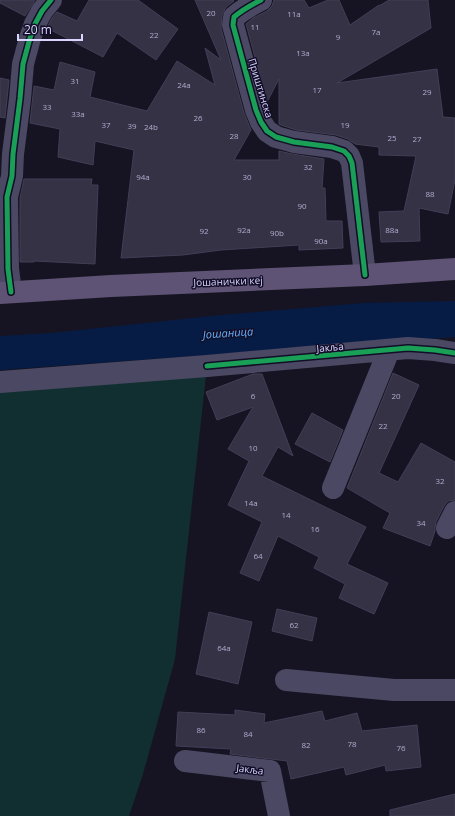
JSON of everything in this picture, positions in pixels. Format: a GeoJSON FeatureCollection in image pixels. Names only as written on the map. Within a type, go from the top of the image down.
{"type":"FeatureCollection","features":[{"type":"Feature","properties":{"kind":"main road","name":"Јошанички кеј"},"geometry":{"type":"LineString","coordinates":[[5,292],[365,276],[455,269]]}},
{"type":"Feature","properties":{"kind":"street"},"geometry":{"type":"LineString","coordinates":[[5,292],[8,269],[7,197],[12,176],[6,153],[20,99],[23,64],[30,38],[42,11],[51,0]]}},
{"type":"Feature","properties":{"kind":"street","name":"Приштинска"},"geometry":{"type":"LineString","coordinates":[[261,0],[234,17],[233,25],[256,110],[267,131],[276,137],[294,142],[332,147],[344,151],[349,156],[352,163],[365,276]]}},
{"type":"Feature","properties":{"kind":"street","name":"Јакља"},"geometry":{"type":"LineString","coordinates":[[0,382],[207,366],[408,348],[455,353]]}},
{"type":"Feature","properties":{"kind":"street"},"geometry":{"type":"LineString","coordinates":[[333,488],[389,350]]}},
{"type":"Feature","properties":{"kind":"street"},"geometry":{"type":"LineString","coordinates":[[286,680],[394,690],[455,690]]}},
{"type":"Feature","properties":{"kind":"street","name":"Јакља"},"geometry":{"type":"LineString","coordinates":[[185,761],[270,771],[279,816]]}},
{"type":"Feature","properties":{"kind":"green space"},"geometry":{"type":"Polygon","coordinates":[[[207,366],[175,659],[143,774],[129,816],[0,816],[0,377],[207,366]]]}},
{"type":"Feature","properties":{"kind":"water","name":"Јошаница"},"geometry":{"type":"Polygon","coordinates":[[[455,301],[455,337],[0,370],[0,336],[52,333],[221,315],[363,303],[455,301]]]}},
{"type":"Feature","properties":{"kind":"building"},"geometry":{"type":"Polygon","coordinates":[[[0,0],[35,0],[25,16],[0,3],[0,0]]]}},
{"type":"Feature","properties":{"kind":"building"},"geometry":{"type":"Polygon","coordinates":[[[89,0],[138,0],[178,29],[156,60],[117,33],[103,57],[47,28],[57,12],[77,21],[89,0]]]}},
{"type":"Feature","properties":{"kind":"building"},"geometry":{"type":"Polygon","coordinates":[[[195,0],[234,1],[226,7],[222,15],[221,28],[244,113],[251,130],[234,160],[279,160],[279,151],[324,159],[322,188],[325,188],[326,221],[342,221],[343,248],[299,250],[299,245],[221,250],[183,255],[121,258],[134,150],[95,141],[93,165],[58,157],[60,129],[30,123],[34,86],[54,90],[60,62],[95,72],[90,97],[147,111],[177,61],[215,85],[205,48],[221,60],[195,0]]]}},
{"type":"Feature","properties":{"kind":"building"},"geometry":{"type":"Polygon","coordinates":[[[274,0],[304,0],[309,8],[328,0],[339,0],[350,25],[389,0],[428,0],[431,28],[337,83],[437,69],[443,117],[455,118],[455,180],[448,214],[419,208],[420,241],[381,242],[379,212],[404,211],[416,156],[379,155],[379,147],[355,144],[348,139],[336,135],[296,130],[279,124],[279,79],[267,102],[246,24],[253,18],[267,11],[272,6],[274,0]]]}},
{"type":"Feature","properties":{"kind":"building"},"geometry":{"type":"Polygon","coordinates":[[[0,78],[9,80],[5,118],[0,117],[0,78]]]}},
{"type":"Feature","properties":{"kind":"building"},"geometry":{"type":"Polygon","coordinates":[[[24,179],[92,179],[91,185],[98,185],[95,264],[34,261],[20,262],[20,198],[24,179]]]}},
{"type":"Feature","properties":{"kind":"building"},"geometry":{"type":"Polygon","coordinates":[[[393,373],[419,385],[379,473],[398,482],[421,443],[455,462],[455,500],[448,501],[444,506],[436,522],[435,531],[430,546],[383,528],[390,513],[347,488],[393,373]]]}},
{"type":"Feature","properties":{"kind":"building"},"geometry":{"type":"Polygon","coordinates":[[[253,374],[262,374],[293,456],[278,447],[262,476],[366,527],[347,564],[388,583],[374,614],[339,598],[345,584],[314,568],[319,557],[278,536],[259,581],[240,573],[262,522],[228,505],[249,461],[228,449],[253,407],[217,420],[206,392],[253,374]]]}},
{"type":"Feature","properties":{"kind":"building"},"geometry":{"type":"Polygon","coordinates":[[[312,413],[343,430],[330,462],[295,444],[312,413]]]}},
{"type":"Feature","properties":{"kind":"building"},"geometry":{"type":"Polygon","coordinates":[[[277,609],[317,618],[312,641],[272,631],[277,609]]]}},
{"type":"Feature","properties":{"kind":"building"},"geometry":{"type":"Polygon","coordinates":[[[209,612],[252,622],[238,684],[196,674],[209,612]]]}},
{"type":"Feature","properties":{"kind":"building"},"geometry":{"type":"Polygon","coordinates":[[[235,710],[265,714],[264,723],[322,711],[325,721],[357,713],[362,731],[417,725],[421,767],[386,771],[385,765],[346,775],[344,767],[291,779],[287,761],[230,754],[231,749],[176,746],[178,712],[235,715],[235,710]]]}},
{"type":"Feature","properties":{"kind":"building"},"geometry":{"type":"Polygon","coordinates":[[[455,794],[455,816],[390,816],[390,810],[455,794]]]}},
{"type":"Feature","properties":{"kind":"cycle path"},"geometry":{"type":"LineString","coordinates":[[11,292],[8,269],[7,197],[12,176],[23,64],[35,24],[42,11],[51,0]]}},
{"type":"Feature","properties":{"kind":"cycle path"},"geometry":{"type":"LineString","coordinates":[[261,0],[234,17],[233,25],[256,110],[267,131],[276,137],[294,142],[332,147],[344,151],[349,156],[352,163],[365,275]]}},
{"type":"Feature","properties":{"kind":"cycle path"},"geometry":{"type":"LineString","coordinates":[[207,366],[408,348],[455,353]]}}]}
